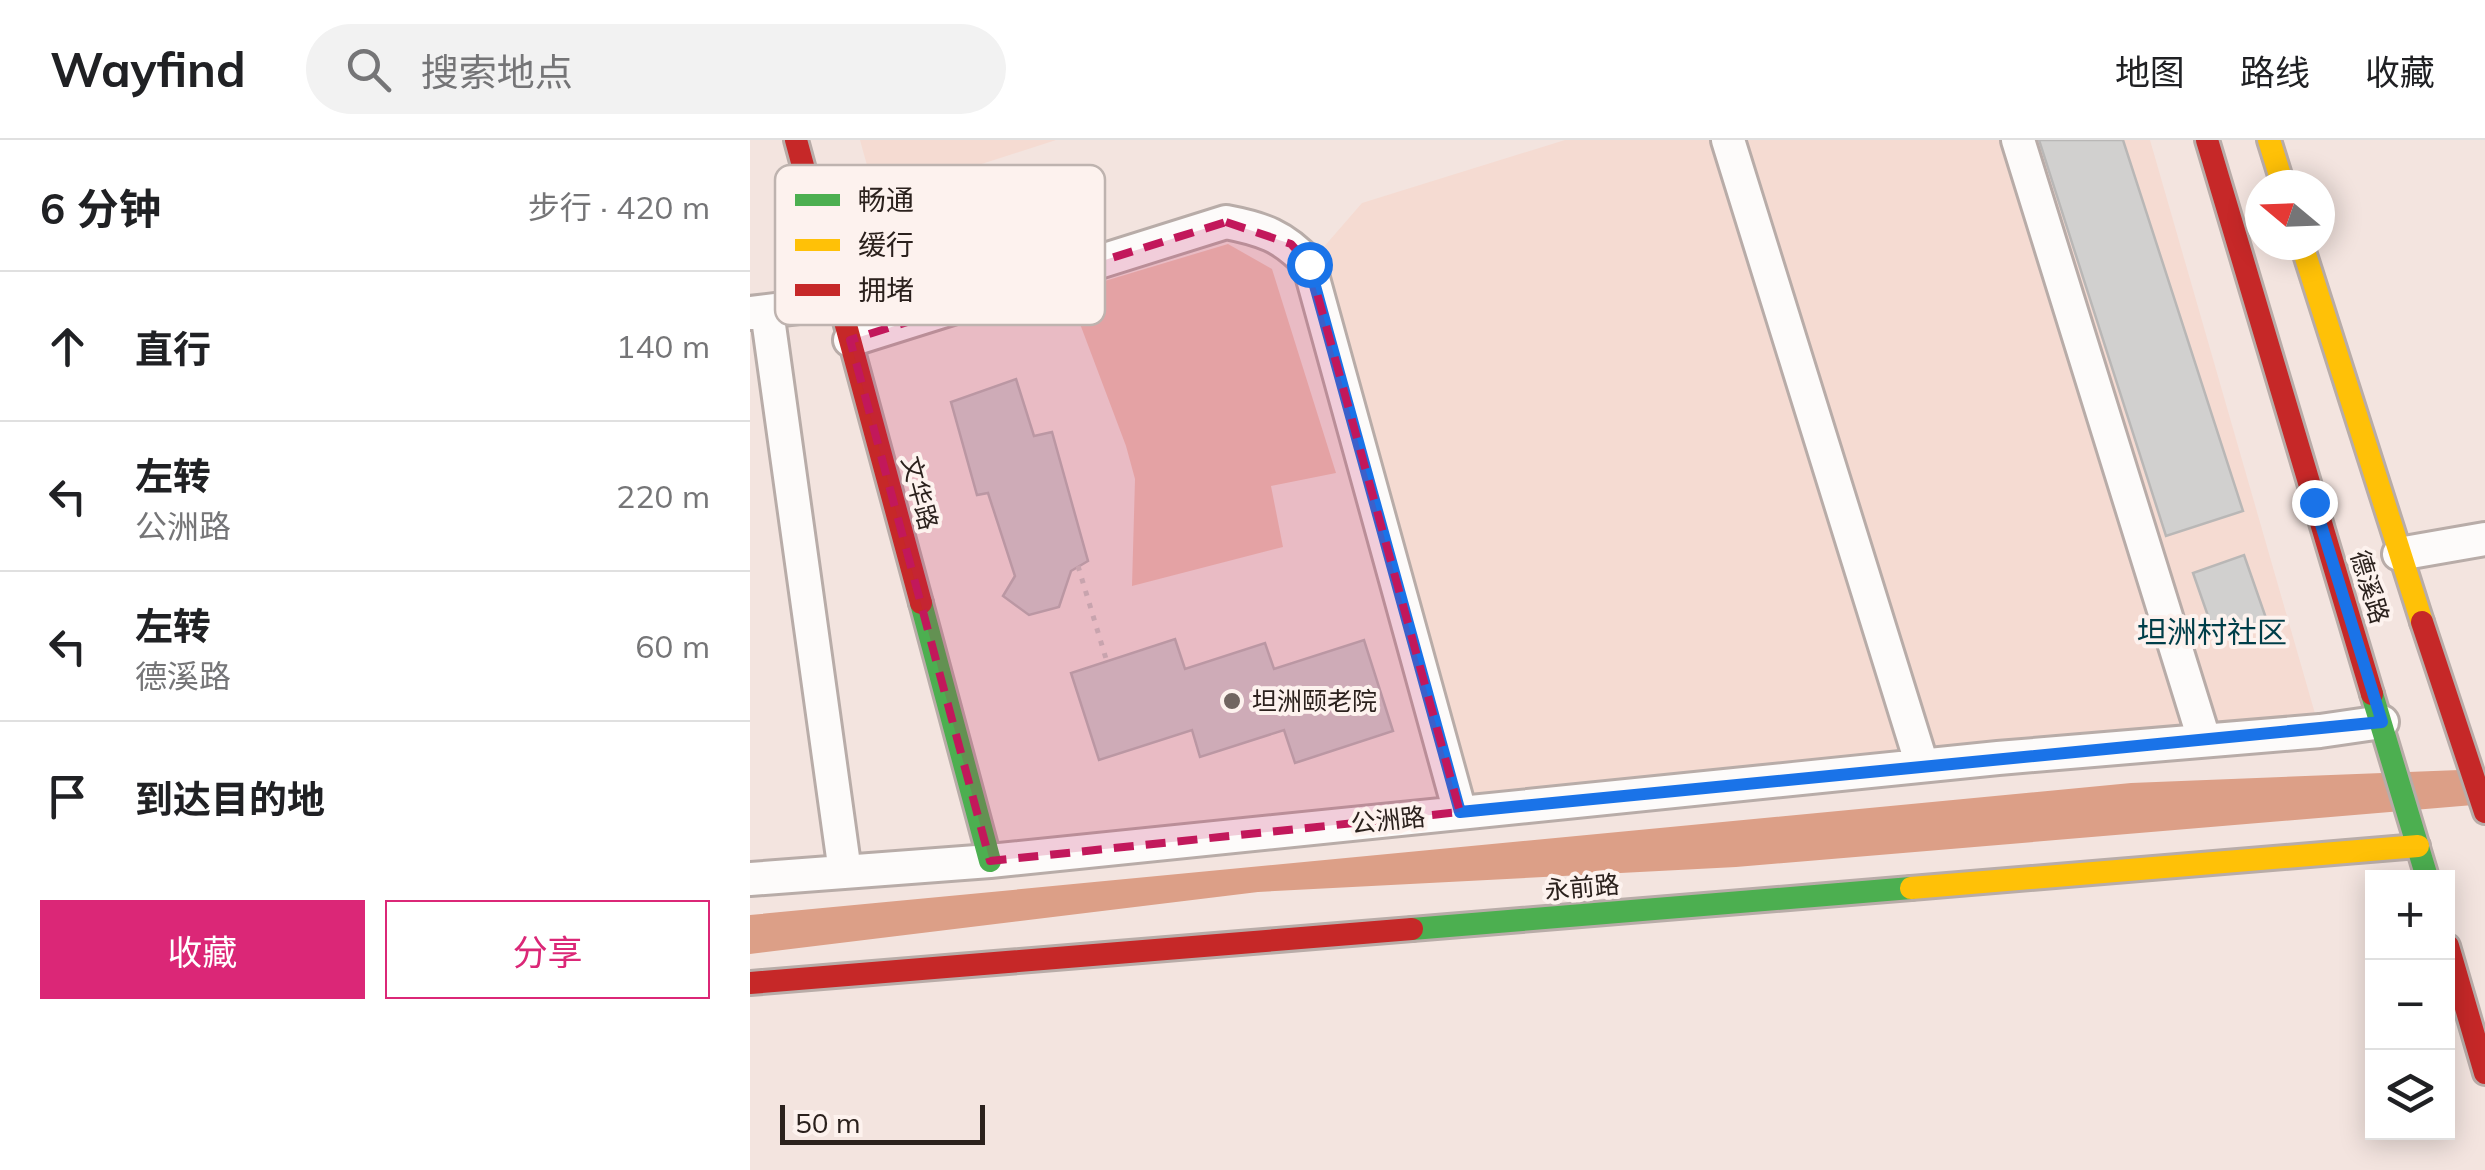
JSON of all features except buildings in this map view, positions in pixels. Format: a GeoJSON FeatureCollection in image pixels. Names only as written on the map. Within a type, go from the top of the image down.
{"type":"FeatureCollection","features":[{"type":"Feature","properties":{"kind":"street","name":"文华路"},"geometry":{"type":"LineString","coordinates":[[796,140],[803,165]]}},
{"type":"Feature","properties":{"kind":"street"},"geometry":{"type":"LineString","coordinates":[[1728,140],[1922,765]]}},
{"type":"Feature","properties":{"kind":"street"},"geometry":{"type":"LineString","coordinates":[[2018,140],[2204,740]]}},
{"type":"Feature","properties":{"kind":"street","name":"德溪路"},"geometry":{"type":"LineString","coordinates":[[2207,140],[2425,870]]}},
{"type":"Feature","properties":{"kind":"street"},"geometry":{"type":"LineString","coordinates":[[2269,140],[2278,170]]}},
{"type":"Feature","properties":{"kind":"street"},"geometry":{"type":"LineString","coordinates":[[1105,260],[1226,222],[1262,230],[1291,244],[1309,264],[1460,812]]}},
{"type":"Feature","properties":{"kind":"street","name":"德溪路"},"geometry":{"type":"LineString","coordinates":[[2307,260],[2485,812]]}},
{"type":"Feature","properties":{"kind":"street"},"geometry":{"type":"LineString","coordinates":[[758,312],[845,872]]}},
{"type":"Feature","properties":{"kind":"street","name":"文华路"},"geometry":{"type":"LineString","coordinates":[[846,325],[990,861]]}},
{"type":"Feature","properties":{"kind":"street"},"geometry":{"type":"LineString","coordinates":[[850,340],[898,325]]}},
{"type":"Feature","properties":{"kind":"street"},"geometry":{"type":"LineString","coordinates":[[2399,554],[2485,538]]}},
{"type":"Feature","properties":{"kind":"street","name":"公洲路"},"geometry":{"type":"LineString","coordinates":[[750,879],[990,861],[1922,765],[2204,740],[2385,732]]}},
{"type":"Feature","properties":{"kind":"street","name":"永前路"},"geometry":{"type":"LineString","coordinates":[[750,983],[2415,836]]}},
{"type":"Feature","properties":{"kind":"street"},"geometry":{"type":"LineString","coordinates":[[2452,960],[2485,1072]]}},
{"type":"Feature","properties":{"kind":"path"},"geometry":{"type":"LineString","coordinates":[[1078,566],[1107,662]]}},
{"type":"Feature","properties":{"kind":"highlighted area"},"geometry":{"type":"Polygon","coordinates":[[[1226,222],[1291,244],[1309,264],[1460,812],[990,861],[850,340],[1226,222]]]}},
{"type":"Feature","properties":{"kind":"shaded area"},"geometry":{"type":"Polygon","coordinates":[[[860,140],[1056,140],[978,165],[867,165],[860,140]]]}},
{"type":"Feature","properties":{"kind":"shaded area"},"geometry":{"type":"Polygon","coordinates":[[[1565,140],[2150,140],[2320,731],[1460,812],[1309,264],[1362,203],[1565,140]]]}},
{"type":"Feature","properties":{"kind":"shaded area"},"geometry":{"type":"Polygon","coordinates":[[[1228,244],[1272,269],[1336,473],[1271,486],[1283,547],[1132,586],[1135,479],[1080,325],[1105,325],[1105,281],[1228,244]]]}},
{"type":"Feature","properties":{"kind":"shaded area"},"geometry":{"type":"Polygon","coordinates":[[[2485,769],[2485,804],[1736,867],[1258,892],[750,954],[750,915],[2131,783],[2485,769]]]}},
{"type":"Feature","properties":{"kind":"traffic: fast"},"geometry":{"type":"LineString","coordinates":[[921,603],[990,861]]}},
{"type":"Feature","properties":{"kind":"traffic: fast"},"geometry":{"type":"LineString","coordinates":[[2372,694],[2425,870]]}},
{"type":"Feature","properties":{"kind":"traffic: fast"},"geometry":{"type":"LineString","coordinates":[[1412,929],[1911,888]]}},
{"type":"Feature","properties":{"kind":"traffic: slow"},"geometry":{"type":"LineString","coordinates":[[2269,140],[2278,170]]}},
{"type":"Feature","properties":{"kind":"traffic: slow"},"geometry":{"type":"LineString","coordinates":[[2307,260],[2422,622]]}},
{"type":"Feature","properties":{"kind":"traffic: slow"},"geometry":{"type":"LineString","coordinates":[[1911,888],[2418,846]]}},
{"type":"Feature","properties":{"kind":"traffic: jam"},"geometry":{"type":"LineString","coordinates":[[796,140],[803,165]]}},
{"type":"Feature","properties":{"kind":"traffic: jam"},"geometry":{"type":"LineString","coordinates":[[2207,140],[2372,694]]}},
{"type":"Feature","properties":{"kind":"traffic: jam"},"geometry":{"type":"LineString","coordinates":[[846,325],[921,603]]}},
{"type":"Feature","properties":{"kind":"traffic: jam"},"geometry":{"type":"LineString","coordinates":[[2422,622],[2485,812]]}},
{"type":"Feature","properties":{"kind":"traffic: jam"},"geometry":{"type":"LineString","coordinates":[[750,983],[1412,929]]}},
{"type":"Feature","properties":{"kind":"traffic: jam"},"geometry":{"type":"LineString","coordinates":[[2452,960],[2485,1073]]}},
{"type":"Feature","properties":{"kind":"place","name":"坦洲颐老院"},"geometry":{"type":"Point","coordinates":[1232,701]}},
{"type":"Feature","properties":{"kind":"district","name":"坦洲村社区"},"geometry":{"type":"Point","coordinates":[2212,633]}},
{"type":"Feature","properties":{"kind":"route"},"geometry":{"type":"LineString","coordinates":[[1309,264],[1460,812],[2382,722],[2314,502]]}}]}
